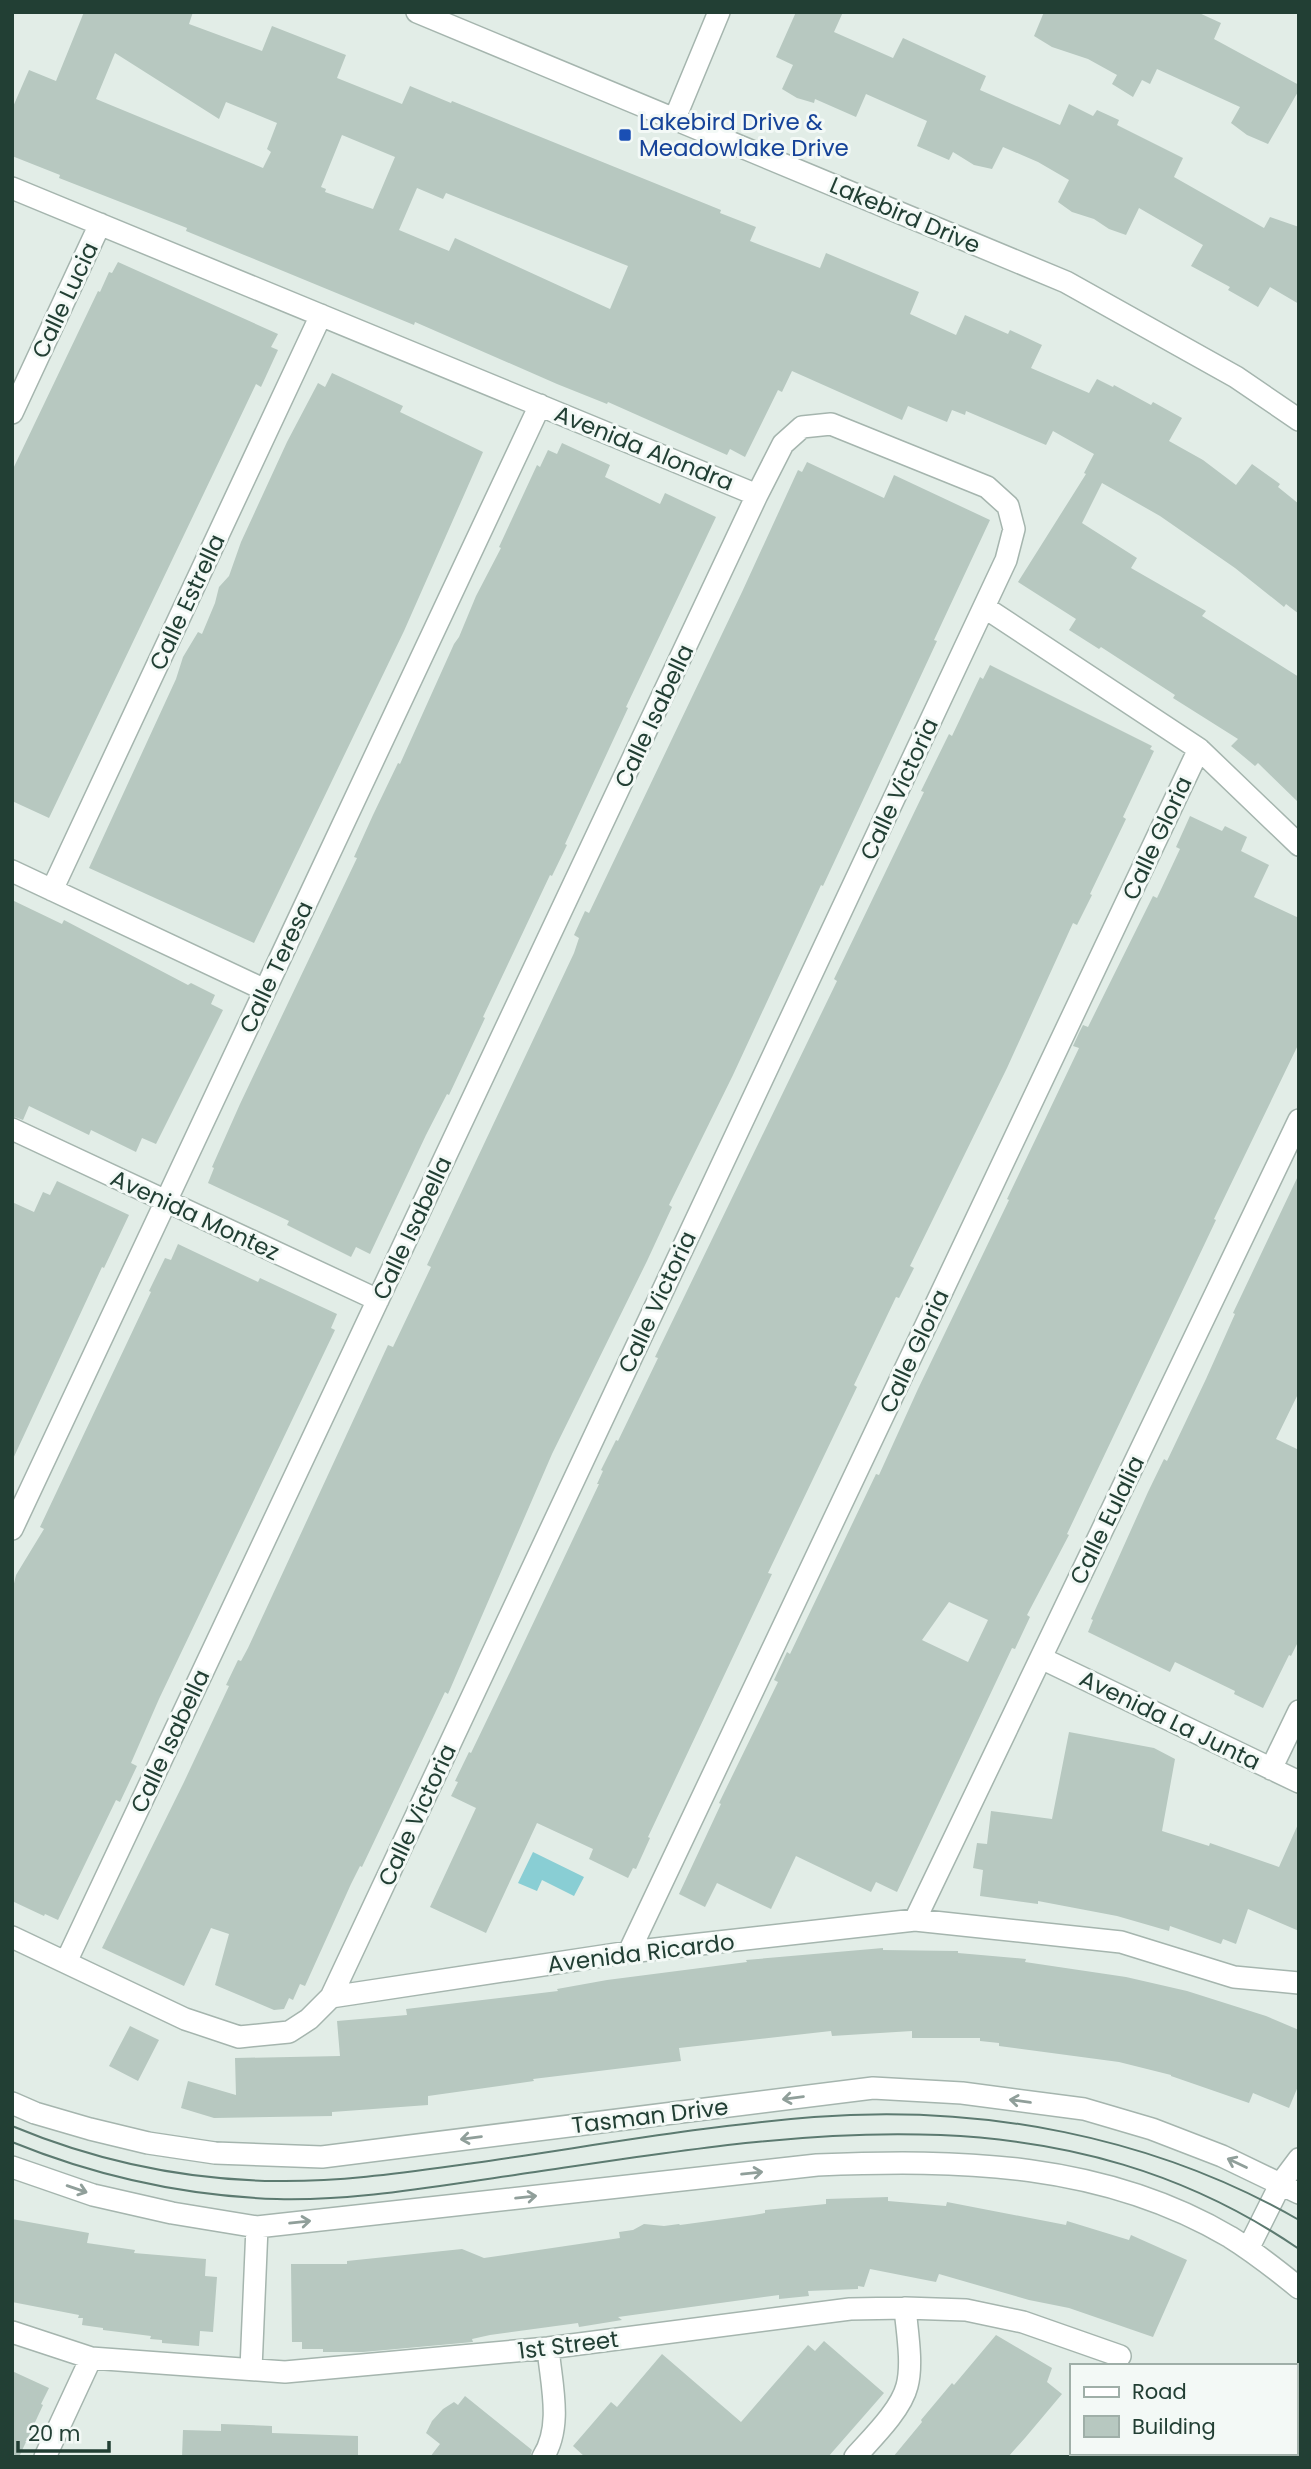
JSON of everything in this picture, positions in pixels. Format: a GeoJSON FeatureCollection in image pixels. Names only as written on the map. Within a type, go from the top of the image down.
{"type":"FeatureCollection","features":[{"type":"Feature","properties":{"kind":"street","name":"Lakebird Drive"},"geometry":{"type":"LineString","coordinates":[[417,12],[1066,282],[1236,377],[1299,421]]}},
{"type":"Feature","properties":{"kind":"street"},"geometry":{"type":"LineString","coordinates":[[675,118],[719,12]]}},
{"type":"Feature","properties":{"kind":"street","name":"Avenida Alondra"},"geometry":{"type":"LineString","coordinates":[[12,188],[757,495],[783,443],[802,427],[831,424],[987,487],[1009,506],[1014,529],[1006,560],[984,607]]}},
{"type":"Feature","properties":{"kind":"street","name":"Calle Lucia"},"geometry":{"type":"LineString","coordinates":[[12,414],[100,224]]}},
{"type":"Feature","properties":{"kind":"street","name":"Calle Estrella"},"geometry":{"type":"LineString","coordinates":[[52,890],[321,315]]}},
{"type":"Feature","properties":{"kind":"street","name":"Calle Teresa"},"geometry":{"type":"LineString","coordinates":[[12,1528],[540,405]]}},
{"type":"Feature","properties":{"kind":"street","name":"Calle Isabella"},"geometry":{"type":"LineString","coordinates":[[66,1962],[757,495]]}},
{"type":"Feature","properties":{"kind":"street"},"geometry":{"type":"LineString","coordinates":[[984,607],[1199,749],[1299,845]]}},
{"type":"Feature","properties":{"kind":"street","name":"Calle Victoria"},"geometry":{"type":"LineString","coordinates":[[331,1997],[984,607]]}},
{"type":"Feature","properties":{"kind":"street","name":"Calle Gloria"},"geometry":{"type":"LineString","coordinates":[[629,1952],[1199,749]]}},
{"type":"Feature","properties":{"kind":"street"},"geometry":{"type":"LineString","coordinates":[[12,871],[265,990]]}},
{"type":"Feature","properties":{"kind":"street","name":"Calle Eulalia"},"geometry":{"type":"LineString","coordinates":[[915,1920],[1299,1120]]}},
{"type":"Feature","properties":{"kind":"street","name":"Avenida Montez"},"geometry":{"type":"LineString","coordinates":[[12,1129],[378,1300]]}},
{"type":"Feature","properties":{"kind":"street","name":"Avenida La Junta"},"geometry":{"type":"LineString","coordinates":[[1041,1658],[1299,1782]]}},
{"type":"Feature","properties":{"kind":"street"},"geometry":{"type":"LineString","coordinates":[[1271,1769],[1299,1711]]}},
{"type":"Feature","properties":{"kind":"street","name":"Avenida Ricardo"},"geometry":{"type":"LineString","coordinates":[[331,1997],[629,1952],[915,1920],[1121,1942],[1234,1977],[1299,1983]]}},
{"type":"Feature","properties":{"kind":"street"},"geometry":{"type":"LineString","coordinates":[[12,1937],[185,2019],[239,2037],[289,2032],[309,2019],[331,1997]]}},
{"type":"Feature","properties":{"kind":"street","name":"Tasman Drive"},"geometry":{"type":"LineString","coordinates":[[12,2103],[35,2113],[148,2143],[215,2153],[322,2157],[873,2088],[961,2093],[1084,2109],[1152,2129],[1222,2156],[1290,2188]]}},
{"type":"Feature","properties":{"kind":"street"},"geometry":{"type":"LineString","coordinates":[[1248,2249],[1290,2188],[1299,2159]]}},
{"type":"Feature","properties":{"kind":"street"},"geometry":{"type":"LineString","coordinates":[[12,2167],[93,2195],[172,2213],[257,2227],[817,2165],[906,2161],[1034,2170],[1126,2192],[1180,2212],[1230,2237],[1299,2287]]}},
{"type":"Feature","properties":{"kind":"street"},"geometry":{"type":"LineString","coordinates":[[250,2369],[257,2227]]}},
{"type":"Feature","properties":{"kind":"street"},"geometry":{"type":"LineString","coordinates":[[855,2457],[893,2413],[907,2386],[909,2354],[905,2308]]}},
{"type":"Feature","properties":{"kind":"street","name":"1st Street"},"geometry":{"type":"LineString","coordinates":[[12,2332],[91,2358],[285,2372],[548,2348],[850,2309],[905,2308],[967,2311],[1023,2322],[1120,2356]]}},
{"type":"Feature","properties":{"kind":"street"},"geometry":{"type":"LineString","coordinates":[[543,2457],[550,2446],[555,2425],[548,2348]]}},
{"type":"Feature","properties":{"kind":"street"},"geometry":{"type":"LineString","coordinates":[[45,2457],[91,2358]]}},
{"type":"Feature","properties":{"kind":"water"},"geometry":{"type":"Polygon","coordinates":[[[533,1852],[584,1877],[574,1896],[542,1880],[537,1891],[518,1883],[533,1852]]]}},
{"type":"Feature","properties":{"kind":"building"},"geometry":{"type":"Polygon","coordinates":[[[84,12],[193,12],[189,24],[262,51],[272,26],[346,55],[337,78],[402,104],[410,86],[451,103],[452,101],[721,210],[720,213],[756,227],[750,241],[820,268],[826,253],[919,292],[910,314],[956,335],[965,315],[1008,334],[1010,330],[1042,345],[1031,368],[1089,393],[1097,379],[1151,405],[1153,402],[1182,418],[1169,441],[1203,460],[1236,485],[1252,464],[1280,484],[1278,487],[1299,504],[1299,614],[1286,604],[1284,607],[1235,568],[1160,516],[1102,483],[1082,523],[1137,558],[1131,568],[1206,611],[1202,616],[1299,677],[1299,803],[1258,763],[1255,766],[1231,746],[1238,739],[1173,698],[1175,695],[1101,647],[1099,649],[1069,630],[1076,619],[1018,582],[1086,474],[1084,473],[1094,454],[1053,431],[1046,445],[966,411],[965,415],[952,410],[947,422],[908,406],[902,420],[792,371],[782,392],[778,390],[745,457],[730,449],[727,455],[608,402],[607,404],[557,384],[415,322],[414,325],[186,231],[187,228],[59,178],[60,175],[12,156],[12,109],[29,70],[56,81],[84,12]],[[115,53],[96,99],[263,168],[271,152],[267,149],[277,123],[226,102],[219,119],[115,53]],[[342,135],[321,187],[326,189],[325,192],[373,209],[395,157],[342,135]],[[417,188],[399,230],[449,251],[455,238],[610,309],[628,266],[446,193],[443,199],[417,188]]]}},
{"type":"Feature","properties":{"kind":"building"},"geometry":{"type":"Polygon","coordinates":[[[796,12],[843,12],[834,32],[893,58],[903,38],[986,76],[980,90],[1060,125],[1069,104],[1093,116],[1097,110],[1119,120],[1117,125],[1183,158],[1174,177],[1264,228],[1270,217],[1299,227],[1299,304],[1270,287],[1258,307],[1228,290],[1230,287],[1191,266],[1203,245],[1139,208],[1126,235],[1109,229],[1094,219],[1072,212],[1058,202],[1069,180],[1038,162],[1003,147],[992,169],[974,165],[953,152],[949,160],[917,146],[927,121],[866,94],[856,117],[815,99],[814,103],[797,98],[782,89],[793,65],[776,57],[796,12]]]}},
{"type":"Feature","properties":{"kind":"building"},"geometry":{"type":"Polygon","coordinates":[[[1044,12],[1197,12],[1221,23],[1214,39],[1299,85],[1299,90],[1268,144],[1247,135],[1231,123],[1240,107],[1157,69],[1150,84],[1142,80],[1133,97],[1112,84],[1117,75],[1088,59],[1052,47],[1034,36],[1044,12]]]}},
{"type":"Feature","properties":{"kind":"building"},"geometry":{"type":"Polygon","coordinates":[[[118,262],[278,334],[271,347],[278,350],[261,387],[256,384],[49,818],[12,801],[12,471],[98,291],[100,292],[109,272],[112,273],[118,262]]]}},
{"type":"Feature","properties":{"kind":"building"},"geometry":{"type":"Polygon","coordinates":[[[332,373],[403,406],[400,412],[483,452],[404,631],[254,943],[89,868],[176,679],[183,657],[198,632],[202,634],[219,587],[229,576],[241,542],[287,442],[318,383],[325,387],[332,373]]]}},
{"type":"Feature","properties":{"kind":"building"},"geometry":{"type":"Polygon","coordinates":[[[562,443],[610,465],[605,477],[660,504],[665,493],[716,517],[626,707],[628,708],[565,844],[567,845],[552,876],[550,875],[449,1095],[447,1094],[426,1135],[370,1254],[356,1247],[351,1257],[287,1225],[289,1221],[208,1183],[214,1168],[212,1167],[357,858],[354,857],[373,815],[398,763],[400,764],[476,596],[501,548],[499,547],[537,465],[540,467],[548,450],[557,454],[562,443]]]}},
{"type":"Feature","properties":{"kind":"building"},"geometry":{"type":"Polygon","coordinates":[[[807,462],[884,498],[894,475],[990,520],[823,886],[821,885],[669,1205],[672,1207],[647,1261],[552,1454],[448,1694],[445,1692],[362,1867],[360,1866],[351,1884],[305,1986],[300,1984],[293,2000],[289,1998],[284,2009],[274,2010],[215,1985],[229,1934],[211,1928],[184,1986],[102,1948],[184,1782],[229,1686],[226,1685],[238,1660],[241,1661],[248,1648],[388,1345],[393,1347],[431,1267],[427,1265],[574,953],[579,938],[574,935],[585,911],[589,913],[798,470],[802,472],[807,462]]]}},
{"type":"Feature","properties":{"kind":"building"},"geometry":{"type":"Polygon","coordinates":[[[990,665],[1152,746],[1150,749],[1154,751],[1123,817],[1126,819],[1090,894],[1092,895],[1077,925],[1073,923],[1007,1068],[910,1266],[914,1268],[899,1298],[896,1297],[854,1385],[857,1387],[768,1573],[772,1574],[648,1837],[650,1838],[636,1869],[633,1868],[628,1878],[589,1859],[593,1849],[537,1823],[486,1933],[430,1907],[476,1808],[451,1796],[458,1782],[455,1781],[511,1670],[599,1484],[603,1471],[601,1470],[616,1440],[618,1441],[658,1358],[655,1357],[837,981],[834,979],[924,792],[921,791],[949,734],[952,736],[980,677],[983,679],[990,665]]]}},
{"type":"Feature","properties":{"kind":"building"},"geometry":{"type":"Polygon","coordinates":[[[1190,816],[1222,831],[1225,826],[1247,837],[1241,851],[1269,865],[1254,897],[1299,918],[1299,1043],[1214,1219],[1216,1220],[1067,1534],[1069,1535],[1027,1615],[1030,1617],[1015,1649],[1012,1648],[897,1892],[876,1882],[871,1892],[796,1856],[771,1909],[717,1883],[705,1907],[679,1894],[721,1804],[719,1803],[778,1682],[774,1680],[787,1652],[790,1654],[876,1474],[879,1475],[1009,1200],[1007,1199],[1079,1048],[1073,1046],[1079,1033],[1083,1025],[1088,1027],[1153,896],[1157,898],[1180,849],[1176,847],[1190,816]],[[949,1602],[922,1640],[968,1662],[988,1620],[949,1602]]]}},
{"type":"Feature","properties":{"kind":"building"},"geometry":{"type":"Polygon","coordinates":[[[12,900],[62,924],[64,920],[188,985],[191,983],[215,995],[211,1004],[223,1010],[156,1144],[142,1138],[136,1152],[91,1130],[89,1135],[29,1106],[23,1120],[12,1116],[12,900]]]}},
{"type":"Feature","properties":{"kind":"building"},"geometry":{"type":"Polygon","coordinates":[[[1299,1174],[1299,1392],[1276,1439],[1299,1450],[1299,1640],[1263,1708],[1175,1662],[1170,1672],[1088,1632],[1093,1620],[1091,1619],[1148,1492],[1164,1459],[1167,1461],[1206,1379],[1235,1314],[1233,1313],[1299,1174]]]}},
{"type":"Feature","properties":{"kind":"building"},"geometry":{"type":"Polygon","coordinates":[[[57,1181],[129,1215],[12,1461],[12,1202],[34,1212],[43,1192],[50,1195],[57,1181]]]}},
{"type":"Feature","properties":{"kind":"building"},"geometry":{"type":"Polygon","coordinates":[[[178,1244],[258,1282],[260,1278],[337,1314],[331,1328],[335,1330],[159,1699],[131,1763],[137,1766],[120,1802],[116,1800],[58,1920],[12,1901],[12,1592],[16,1575],[44,1529],[40,1527],[151,1292],[149,1291],[165,1258],[171,1260],[178,1244]]]}},
{"type":"Feature","properties":{"kind":"building"},"geometry":{"type":"Polygon","coordinates":[[[1069,1732],[1154,1748],[1175,1759],[1162,1831],[1209,1846],[1210,1843],[1279,1867],[1299,1822],[1299,1931],[1248,1909],[1236,1944],[1223,1939],[1221,1944],[1170,1926],[1169,1931],[1117,1916],[1038,1901],[1038,1904],[980,1896],[983,1870],[973,1868],[977,1843],[987,1844],[991,1811],[1052,1819],[1069,1732]]]}},
{"type":"Feature","properties":{"kind":"building"},"geometry":{"type":"Polygon","coordinates":[[[883,1948],[958,1951],[1026,1959],[1025,1962],[1126,1977],[1187,1991],[1266,2016],[1299,2030],[1299,2084],[1289,2108],[1253,2093],[1249,2103],[1171,2075],[1119,2062],[999,2046],[999,2043],[980,2041],[980,2038],[912,2038],[912,2031],[832,2036],[831,2031],[679,2048],[681,2061],[533,2079],[534,2081],[428,2096],[428,2105],[332,2112],[332,2116],[214,2118],[181,2108],[188,2081],[236,2095],[235,2058],[340,2056],[337,2021],[407,2015],[406,2009],[558,1991],[557,1989],[607,1980],[747,1962],[746,1960],[883,1948]]]}},
{"type":"Feature","properties":{"kind":"building"},"geometry":{"type":"Polygon","coordinates":[[[130,2026],[159,2040],[138,2081],[109,2066],[130,2026]]]}},
{"type":"Feature","properties":{"kind":"building"},"geometry":{"type":"Polygon","coordinates":[[[888,2197],[888,2201],[946,2206],[947,2202],[1066,2225],[1067,2221],[1129,2240],[1131,2235],[1187,2260],[1153,2337],[1069,2308],[1029,2300],[939,2274],[936,2282],[870,2269],[864,2287],[858,2286],[858,2289],[808,2291],[809,2296],[779,2299],[779,2295],[618,2317],[622,2320],[579,2327],[578,2323],[490,2335],[472,2339],[473,2342],[363,2352],[323,2352],[323,2349],[302,2349],[302,2342],[292,2342],[291,2264],[347,2264],[347,2261],[462,2249],[484,2258],[620,2238],[619,2232],[633,2230],[644,2224],[680,2225],[754,2215],[765,2213],[765,2210],[826,2204],[826,2199],[888,2197]]]}},
{"type":"Feature","properties":{"kind":"building"},"geometry":{"type":"Polygon","coordinates":[[[12,2219],[89,2233],[87,2243],[135,2250],[134,2253],[206,2259],[205,2276],[217,2277],[213,2332],[200,2331],[199,2346],[162,2343],[162,2340],[150,2339],[151,2336],[82,2325],[83,2318],[78,2318],[79,2315],[12,2302],[12,2219]]]}},
{"type":"Feature","properties":{"kind":"building"},"geometry":{"type":"Polygon","coordinates":[[[996,2335],[1052,2368],[1047,2382],[1062,2394],[1025,2438],[1008,2457],[893,2457],[952,2383],[954,2385],[996,2335]]]}},
{"type":"Feature","properties":{"kind":"building"},"geometry":{"type":"Polygon","coordinates":[[[824,2341],[884,2393],[828,2457],[585,2457],[573,2446],[611,2402],[617,2407],[662,2354],[741,2422],[808,2345],[815,2351],[824,2341]]]}},
{"type":"Feature","properties":{"kind":"building"},"geometry":{"type":"Polygon","coordinates":[[[12,2371],[49,2388],[19,2457],[12,2457],[12,2371]]]}},
{"type":"Feature","properties":{"kind":"building"},"geometry":{"type":"Polygon","coordinates":[[[465,2396],[532,2450],[530,2457],[430,2457],[440,2444],[426,2433],[432,2421],[454,2402],[458,2405],[465,2396]]]}},
{"type":"Feature","properties":{"kind":"building"},"geometry":{"type":"Polygon","coordinates":[[[221,2424],[272,2426],[272,2433],[358,2436],[358,2457],[182,2457],[183,2430],[221,2431],[221,2424]]]}},
{"type":"Feature","properties":{"kind":"tram line"},"geometry":{"type":"LineString","coordinates":[[12,2126],[76,2149],[142,2166],[209,2177],[301,2181],[400,2173],[771,2121],[877,2114],[940,2116],[1064,2132],[1125,2147],[1185,2167],[1243,2191],[1299,2220]]}},
{"type":"Feature","properties":{"kind":"tram line"},"geometry":{"type":"LineString","coordinates":[[12,2142],[109,2175],[209,2194],[277,2199],[336,2198],[396,2192],[718,2146],[818,2137],[918,2134],[1015,2142],[1112,2161],[1206,2196],[1299,2249]]}},
{"type":"Feature","properties":{"kind":"place","name":"Lakebird Drive & Meadowlake Drive"},"geometry":{"type":"Point","coordinates":[625,135]}}]}
